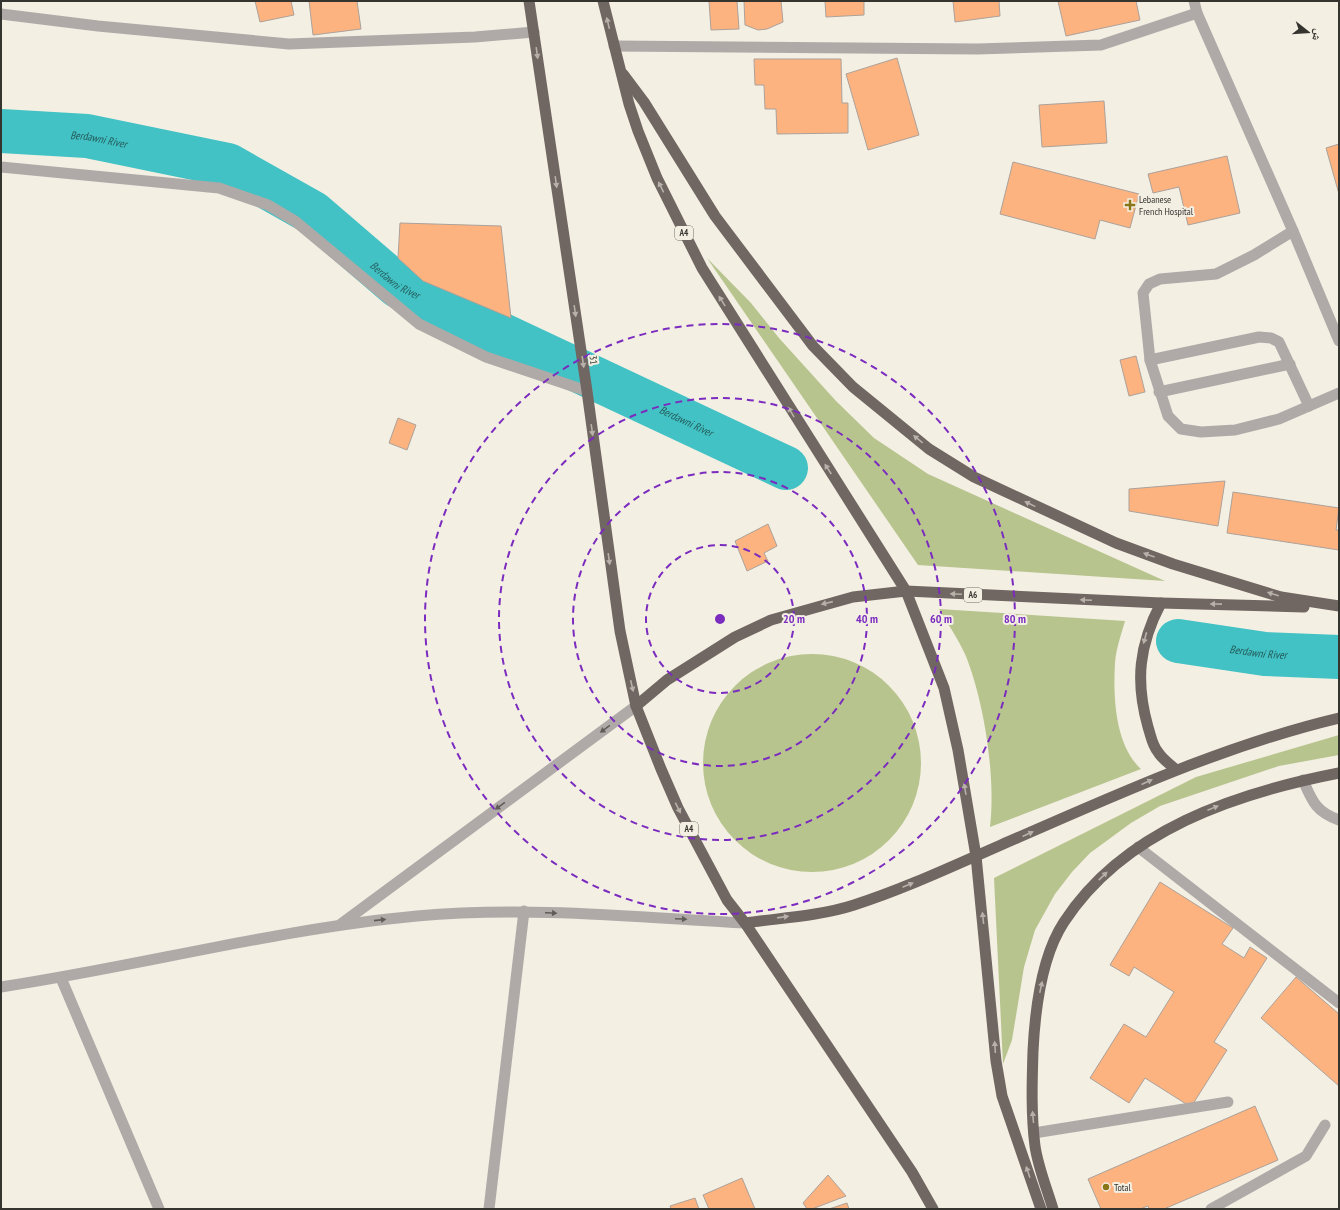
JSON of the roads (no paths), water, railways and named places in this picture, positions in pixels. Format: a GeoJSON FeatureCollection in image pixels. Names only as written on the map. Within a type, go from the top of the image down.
{"type":"FeatureCollection","features":[{"type":"Feature","properties":{"kind":"highway","name":"31"},"geometry":{"type":"LineString","coordinates":[[530,1],[587,391]]}},
{"type":"Feature","properties":{"kind":"highway","name":"A4"},"geometry":{"type":"LineString","coordinates":[[603,1],[620,72],[638,131],[657,178],[702,268],[815,450],[906,592],[944,688],[958,750],[976,856],[996,1062],[1002,1096],[1041,1209]]}},
{"type":"Feature","properties":{"kind":"highway"},"geometry":{"type":"LineString","coordinates":[[620,72],[644,102],[715,216],[813,346],[853,387],[929,448],[974,477],[1116,543],[1173,564],[1281,597],[1339,607]]}},
{"type":"Feature","properties":{"kind":"highway","name":"A4"},"geometry":{"type":"LineString","coordinates":[[587,391],[620,631],[636,706],[661,769],[678,808],[727,900],[745,922],[912,1172],[933,1209]]}},
{"type":"Feature","properties":{"kind":"highway","name":"A6"},"geometry":{"type":"LineString","coordinates":[[636,706],[667,680],[735,637],[771,620],[853,597],[906,592],[1161,603],[1339,607]]}},
{"type":"Feature","properties":{"kind":"highway"},"geometry":{"type":"LineString","coordinates":[[1161,603],[1149,626],[1141,660],[1142,704],[1153,744],[1158,754],[1175,770]]}},
{"type":"Feature","properties":{"kind":"highway"},"geometry":{"type":"LineString","coordinates":[[745,922],[852,906],[887,894],[1175,770],[1269,737],[1339,718]]}},
{"type":"Feature","properties":{"kind":"highway"},"geometry":{"type":"LineString","coordinates":[[1053,1209],[1035,1148],[1032,1106],[1032,1069],[1036,1008],[1051,949],[1063,923],[1089,890],[1117,863],[1138,847],[1189,818],[1237,799],[1304,780],[1339,773]]}},
{"type":"Feature","properties":{"kind":"street"},"geometry":{"type":"LineString","coordinates":[[1194,1],[1197,13],[1294,231],[1339,341]]}},
{"type":"Feature","properties":{"kind":"street"},"geometry":{"type":"LineString","coordinates":[[614,46],[977,49],[1101,45],[1197,13]]}},
{"type":"Feature","properties":{"kind":"street"},"geometry":{"type":"LineString","coordinates":[[1,14],[98,26],[289,44],[475,37],[534,32]]}},
{"type":"Feature","properties":{"kind":"street"},"geometry":{"type":"LineString","coordinates":[[1,167],[219,188],[268,205],[294,221],[419,324],[486,357],[587,391]]}},
{"type":"Feature","properties":{"kind":"street"},"geometry":{"type":"LineString","coordinates":[[1294,231],[1254,255],[1216,274],[1160,279],[1150,284],[1143,293],[1150,360],[1159,392],[1168,416],[1173,423],[1181,428],[1201,432],[1235,430],[1279,419],[1339,393]]}},
{"type":"Feature","properties":{"kind":"street"},"geometry":{"type":"LineString","coordinates":[[1150,360],[1266,337],[1279,342],[1309,406]]}},
{"type":"Feature","properties":{"kind":"street"},"geometry":{"type":"LineString","coordinates":[[1159,392],[1290,364]]}},
{"type":"Feature","properties":{"kind":"street"},"geometry":{"type":"LineString","coordinates":[[341,924],[636,706]]}},
{"type":"Feature","properties":{"kind":"street"},"geometry":{"type":"LineString","coordinates":[[1304,780],[1311,799],[1318,810],[1339,820]]}},
{"type":"Feature","properties":{"kind":"street"},"geometry":{"type":"LineString","coordinates":[[1138,847],[1339,1002]]}},
{"type":"Feature","properties":{"kind":"street"},"geometry":{"type":"LineString","coordinates":[[489,1209],[524,911]]}},
{"type":"Feature","properties":{"kind":"street"},"geometry":{"type":"LineString","coordinates":[[1,987],[61,978],[341,924],[465,912],[524,911],[745,922]]}},
{"type":"Feature","properties":{"kind":"street"},"geometry":{"type":"LineString","coordinates":[[61,978],[159,1209]]}},
{"type":"Feature","properties":{"kind":"street"},"geometry":{"type":"LineString","coordinates":[[1034,1134],[1228,1102]]}},
{"type":"Feature","properties":{"kind":"street"},"geometry":{"type":"LineString","coordinates":[[1211,1209],[1306,1156],[1325,1125]]}},
{"type":"Feature","properties":{"kind":"waterway","name":"Berdawni River"},"geometry":{"type":"LineString","coordinates":[[1,131],[87,136],[228,165],[313,213],[398,286],[786,468]]}},
{"type":"Feature","properties":{"kind":"waterway","name":"Berdawni River"},"geometry":{"type":"LineString","coordinates":[[1178,641],[1265,654],[1339,657]]}},
{"type":"Feature","properties":{"kind":"place","name":"Lebanese French Hospital"},"geometry":{"type":"Point","coordinates":[1130,205]}},
{"type":"Feature","properties":{"kind":"place","name":"Total"},"geometry":{"type":"Point","coordinates":[1106,1187]}}]}
